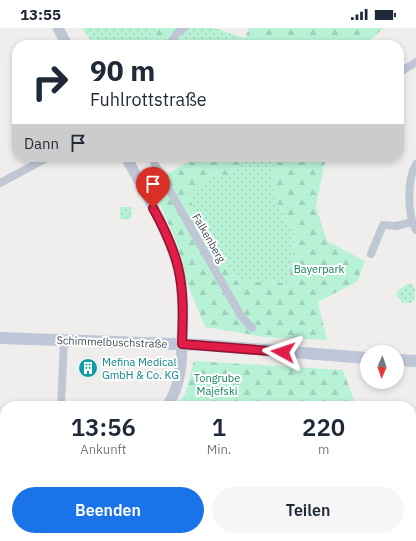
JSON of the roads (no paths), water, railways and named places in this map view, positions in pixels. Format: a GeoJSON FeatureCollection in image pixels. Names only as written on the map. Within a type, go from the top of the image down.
{"type":"FeatureCollection","features":[{"type":"Feature","properties":{"kind":"main road","name":"Schimmelbuschstraße"},"geometry":{"type":"LineString","coordinates":[[0,338],[182,344],[360,357]]}},
{"type":"Feature","properties":{"kind":"main road"},"geometry":{"type":"LineString","coordinates":[[404,360],[416,361]]}},
{"type":"Feature","properties":{"kind":"street"},"geometry":{"type":"LineString","coordinates":[[58,28],[64,40]]}},
{"type":"Feature","properties":{"kind":"street"},"geometry":{"type":"LineString","coordinates":[[172,40],[178,32],[185,28]]}},
{"type":"Feature","properties":{"kind":"street"},"geometry":{"type":"LineString","coordinates":[[404,70],[416,62]]}},
{"type":"Feature","properties":{"kind":"street"},"geometry":{"type":"LineString","coordinates":[[0,183],[40,162]]}},
{"type":"Feature","properties":{"kind":"street"},"geometry":{"type":"LineString","coordinates":[[129,162],[160,220],[178,267],[182,298],[182,344],[178,382],[176,391],[170,401]]}},
{"type":"Feature","properties":{"kind":"street","name":"Falkenberg"},"geometry":{"type":"LineString","coordinates":[[154,162],[241,316],[252,328]]}},
{"type":"Feature","properties":{"kind":"street"},"geometry":{"type":"LineString","coordinates":[[371,254],[383,224],[414,226],[409,208],[412,172],[416,164]]}},
{"type":"Feature","properties":{"kind":"street"},"geometry":{"type":"LineString","coordinates":[[61,401],[64,340]]}},
{"type":"Feature","properties":{"kind":"place","name":"Mefina Medical GmbH & Co. KG"},"geometry":{"type":"Point","coordinates":[88,368]}},
{"type":"Feature","properties":{"kind":"park label","name":"Bayerpark"},"geometry":{"type":"Point","coordinates":[319,269]}},
{"type":"Feature","properties":{"kind":"park label","name":"Tongrube Majefski"},"geometry":{"type":"Point","coordinates":[217,384]}}]}
